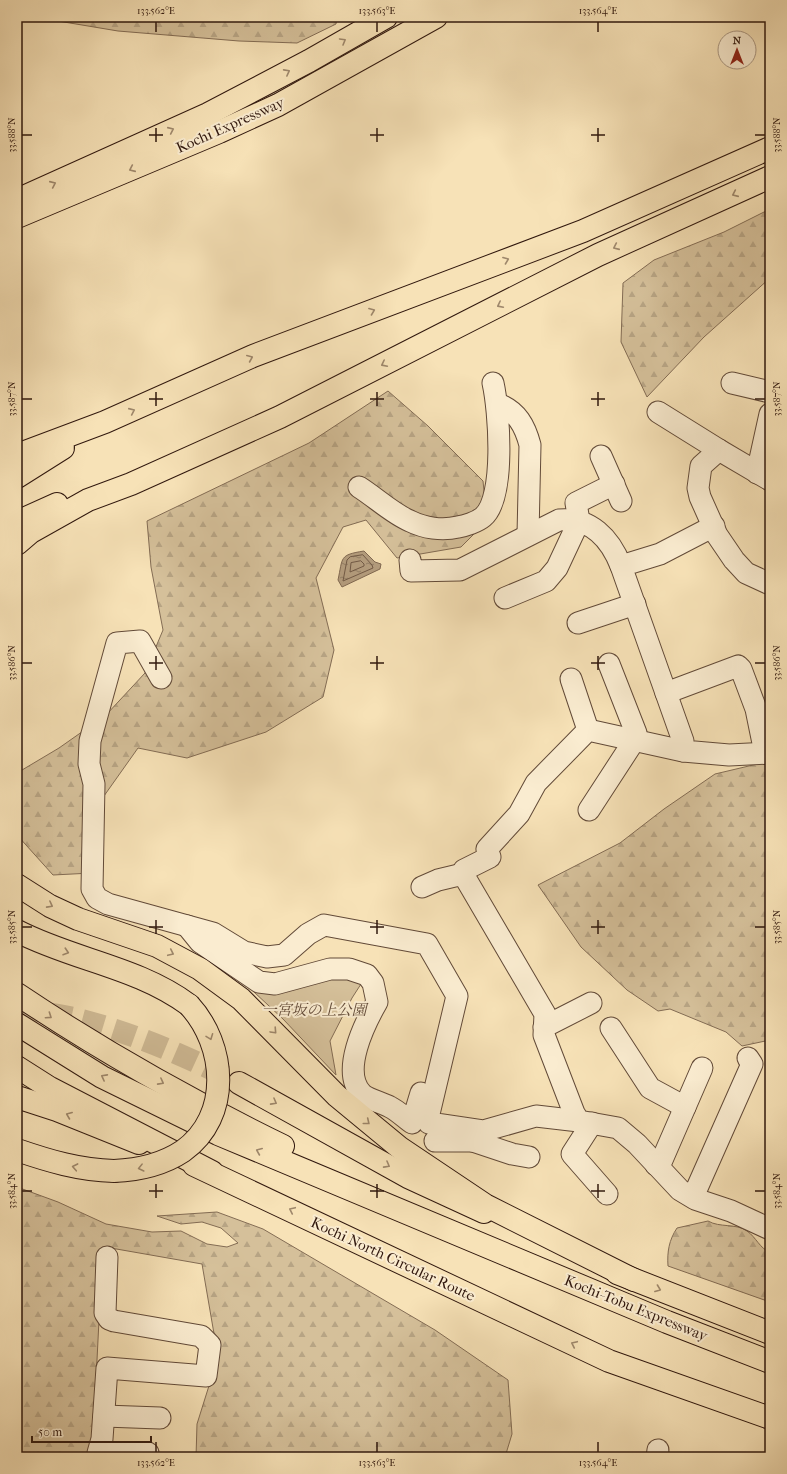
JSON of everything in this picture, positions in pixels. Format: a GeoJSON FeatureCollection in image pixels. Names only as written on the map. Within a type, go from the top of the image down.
{"type":"FeatureCollection","features":[{"type":"Feature","properties":{"kind":"main road","name":"Kochi Expressway"},"geometry":{"type":"LineString","coordinates":[[17,200],[208,114],[310,61],[386,17]]}},
{"type":"Feature","properties":{"kind":"main road","name":"Kochi Expressway"},"geometry":{"type":"LineString","coordinates":[[17,217],[219,132],[278,105],[436,17]]}},
{"type":"Feature","properties":{"kind":"main road"},"geometry":{"type":"LineString","coordinates":[[278,105],[454,17]]}},
{"type":"Feature","properties":{"kind":"main road"},"geometry":{"type":"LineString","coordinates":[[17,455],[105,422],[253,356],[583,231],[765,150]]}},
{"type":"Feature","properties":{"kind":"main road"},"geometry":{"type":"LineString","coordinates":[[17,544],[31,532],[88,500],[131,484],[280,417],[598,256],[769,178]]}},
{"type":"Feature","properties":{"kind":"main road"},"geometry":{"type":"LineString","coordinates":[[17,477],[105,422]]}},
{"type":"Feature","properties":{"kind":"main road"},"geometry":{"type":"LineString","coordinates":[[17,522],[49,506],[131,484]]}},
{"type":"Feature","properties":{"kind":"main road"},"geometry":{"type":"LineString","coordinates":[[17,885],[50,906],[78,919],[157,946],[200,969],[241,999],[332,1091],[400,1148],[485,1205],[634,1280]]}},
{"type":"Feature","properties":{"kind":"main road"},"geometry":{"type":"LineString","coordinates":[[17,931],[61,951],[134,974],[157,984],[189,1005],[200,1017],[208,1031],[214,1047],[219,1079],[218,1095],[214,1111],[195,1140],[174,1156],[139,1168],[114,1171],[73,1167],[17,1150]]}},
{"type":"Feature","properties":{"kind":"main road"},"geometry":{"type":"LineString","coordinates":[[17,994],[62,1025],[142,1072],[230,1120],[502,1253]]}},
{"type":"Feature","properties":{"kind":"main road"},"geometry":{"type":"LineString","coordinates":[[17,1024],[102,1077],[218,1134],[502,1253]]}},
{"type":"Feature","properties":{"kind":"main road"},"geometry":{"type":"LineString","coordinates":[[17,1067],[50,1088],[212,1172]]}},
{"type":"Feature","properties":{"kind":"main road"},"geometry":{"type":"LineString","coordinates":[[239,1083],[408,1177],[634,1280],[766,1331]]}},
{"type":"Feature","properties":{"kind":"main road","name":"Kochi North Circular Route"},"geometry":{"type":"LineString","coordinates":[[17,1097],[57,1110],[212,1172],[609,1361],[770,1418]]}},
{"type":"Feature","properties":{"kind":"main road","name":"Kochi-Tobu Expressway"},"geometry":{"type":"LineString","coordinates":[[502,1253],[667,1322],[770,1362]]}},
{"type":"Feature","properties":{"kind":"main road"},"geometry":{"type":"LineString","coordinates":[[609,1361],[691,1401],[770,1431]]}},
{"type":"Feature","properties":{"kind":"street"},"geometry":{"type":"LineString","coordinates":[[359,487],[409,521],[426,527],[450,529],[464,526],[483,517],[491,506],[496,485],[499,448],[498,404],[493,383]]}},
{"type":"Feature","properties":{"kind":"street"},"geometry":{"type":"LineString","coordinates":[[732,383],[770,392]]}},
{"type":"Feature","properties":{"kind":"street"},"geometry":{"type":"LineString","coordinates":[[498,404],[510,408],[522,423],[530,445],[528,535]]}},
{"type":"Feature","properties":{"kind":"street"},"geometry":{"type":"LineString","coordinates":[[658,412],[763,476],[770,414]]}},
{"type":"Feature","properties":{"kind":"street"},"geometry":{"type":"LineString","coordinates":[[719,450],[701,466],[698,488],[700,497],[717,535],[734,560],[746,573],[756,580],[770,584]]}},
{"type":"Feature","properties":{"kind":"street"},"geometry":{"type":"LineString","coordinates":[[505,598],[546,581],[557,568],[579,521],[576,503],[618,493],[601,456]]}},
{"type":"Feature","properties":{"kind":"street"},"geometry":{"type":"LineString","coordinates":[[410,560],[411,571],[460,570],[559,520],[572,518],[592,525],[615,551],[683,741],[683,751]]}},
{"type":"Feature","properties":{"kind":"street"},"geometry":{"type":"LineString","coordinates":[[621,566],[660,554],[714,526]]}},
{"type":"Feature","properties":{"kind":"street"},"geometry":{"type":"LineString","coordinates":[[578,623],[635,604]]}},
{"type":"Feature","properties":{"kind":"street"},"geometry":{"type":"LineString","coordinates":[[161,678],[140,641],[117,644],[90,741],[89,764],[94,784],[92,889],[98,898],[108,904],[213,933],[244,952],[267,957],[284,955],[308,934],[324,925],[427,944],[457,996],[428,1118],[430,1123],[474,1136],[512,1154],[529,1157]]}},
{"type":"Feature","properties":{"kind":"street"},"geometry":{"type":"LineString","coordinates":[[589,810],[634,739],[636,733],[608,664]]}},
{"type":"Feature","properties":{"kind":"street"},"geometry":{"type":"LineString","coordinates":[[588,730],[683,751],[729,755],[767,753],[756,709],[741,669],[738,666],[666,693]]}},
{"type":"Feature","properties":{"kind":"street"},"geometry":{"type":"LineString","coordinates":[[571,679],[587,723],[588,730]]}},
{"type":"Feature","properties":{"kind":"street"},"geometry":{"type":"LineString","coordinates":[[422,887],[438,880],[463,874],[464,870],[490,857],[487,849],[519,814],[536,783],[588,730]]}},
{"type":"Feature","properties":{"kind":"street"},"geometry":{"type":"LineString","coordinates":[[463,874],[545,1014],[544,1035],[574,1113],[586,1122]]}},
{"type":"Feature","properties":{"kind":"street"},"geometry":{"type":"LineString","coordinates":[[187,926],[200,942],[259,982],[275,984],[330,969],[349,969],[367,975],[373,983],[377,1002],[364,1025],[359,1041],[353,1074],[357,1087],[363,1095],[390,1107],[412,1123],[423,1084]]}},
{"type":"Feature","properties":{"kind":"street"},"geometry":{"type":"LineString","coordinates":[[544,1027],[591,1003]]}},
{"type":"Feature","properties":{"kind":"street"},"geometry":{"type":"LineString","coordinates":[[611,1028],[650,1088],[685,1107]]}},
{"type":"Feature","properties":{"kind":"street"},"geometry":{"type":"LineString","coordinates":[[692,1197],[752,1064],[748,1058]]}},
{"type":"Feature","properties":{"kind":"street"},"geometry":{"type":"LineString","coordinates":[[656,1165],[662,1160],[702,1068]]}},
{"type":"Feature","properties":{"kind":"street"},"geometry":{"type":"LineString","coordinates":[[435,1141],[474,1136],[483,1131],[536,1116],[586,1122],[618,1128],[637,1144],[680,1190],[692,1197],[770,1229]]}},
{"type":"Feature","properties":{"kind":"street"},"geometry":{"type":"LineString","coordinates":[[586,1122],[572,1154],[606,1194]]}},
{"type":"Feature","properties":{"kind":"street"},"geometry":{"type":"LineString","coordinates":[[106,1257],[105,1313],[108,1319],[201,1336],[210,1345],[206,1376],[107,1368],[102,1440],[98,1453],[148,1453],[148,1457]]}},
{"type":"Feature","properties":{"kind":"street"},"geometry":{"type":"LineString","coordinates":[[104,1416],[160,1418]]}},
{"type":"Feature","properties":{"kind":"green space"},"geometry":{"type":"Polygon","coordinates":[[[17,17],[337,17],[336,24],[297,43],[239,41],[118,31],[58,21],[21,18],[17,20],[17,17]]]}},
{"type":"Feature","properties":{"kind":"green space"},"geometry":{"type":"Polygon","coordinates":[[[770,209],[770,278],[704,337],[647,397],[621,342],[623,283],[654,260],[724,232],[770,209]]]}},
{"type":"Feature","properties":{"kind":"green space"},"geometry":{"type":"Polygon","coordinates":[[[388,391],[428,426],[483,481],[487,521],[461,547],[397,558],[366,520],[343,527],[316,578],[334,650],[323,697],[266,732],[187,758],[138,748],[99,803],[92,873],[53,875],[17,835],[17,773],[59,748],[106,715],[145,673],[163,630],[151,567],[147,521],[309,443],[388,391]]]}},
{"type":"Feature","properties":{"kind":"green space"},"geometry":{"type":"Polygon","coordinates":[[[770,761],[770,1040],[742,1046],[726,1032],[670,1009],[658,1011],[627,990],[581,947],[538,885],[620,843],[664,809],[715,774],[770,761]]]}},
{"type":"Feature","properties":{"kind":"green space","name":"一宮坂の上公園"},"geometry":{"type":"Polygon","coordinates":[[[322,978],[349,978],[361,984],[352,998],[330,1041],[336,1075],[283,1019],[254,992],[272,992],[322,978]]]}},
{"type":"Feature","properties":{"kind":"green space"},"geometry":{"type":"Polygon","coordinates":[[[17,1187],[58,1202],[106,1224],[152,1232],[181,1231],[207,1244],[227,1247],[238,1243],[221,1228],[202,1222],[181,1224],[157,1216],[217,1212],[263,1229],[435,1330],[508,1380],[512,1434],[505,1457],[196,1457],[197,1424],[218,1357],[202,1264],[105,1247],[102,1260],[93,1440],[87,1457],[17,1457],[17,1187]]]}},
{"type":"Feature","properties":{"kind":"green space"},"geometry":{"type":"Polygon","coordinates":[[[708,1221],[738,1227],[747,1231],[763,1248],[770,1252],[770,1302],[668,1266],[669,1246],[677,1228],[708,1221]]]}},
{"type":"Feature","properties":{"kind":"water"},"geometry":{"type":"Polygon","coordinates":[[[364,551],[375,562],[381,564],[380,569],[342,587],[338,580],[344,558],[350,554],[364,551]]]}},
{"type":"Feature","properties":{"kind":"tunnel"},"geometry":{"type":"LineString","coordinates":[[17,1009],[74,1018],[115,1030],[155,1044],[195,1061],[233,1080]]}}]}
